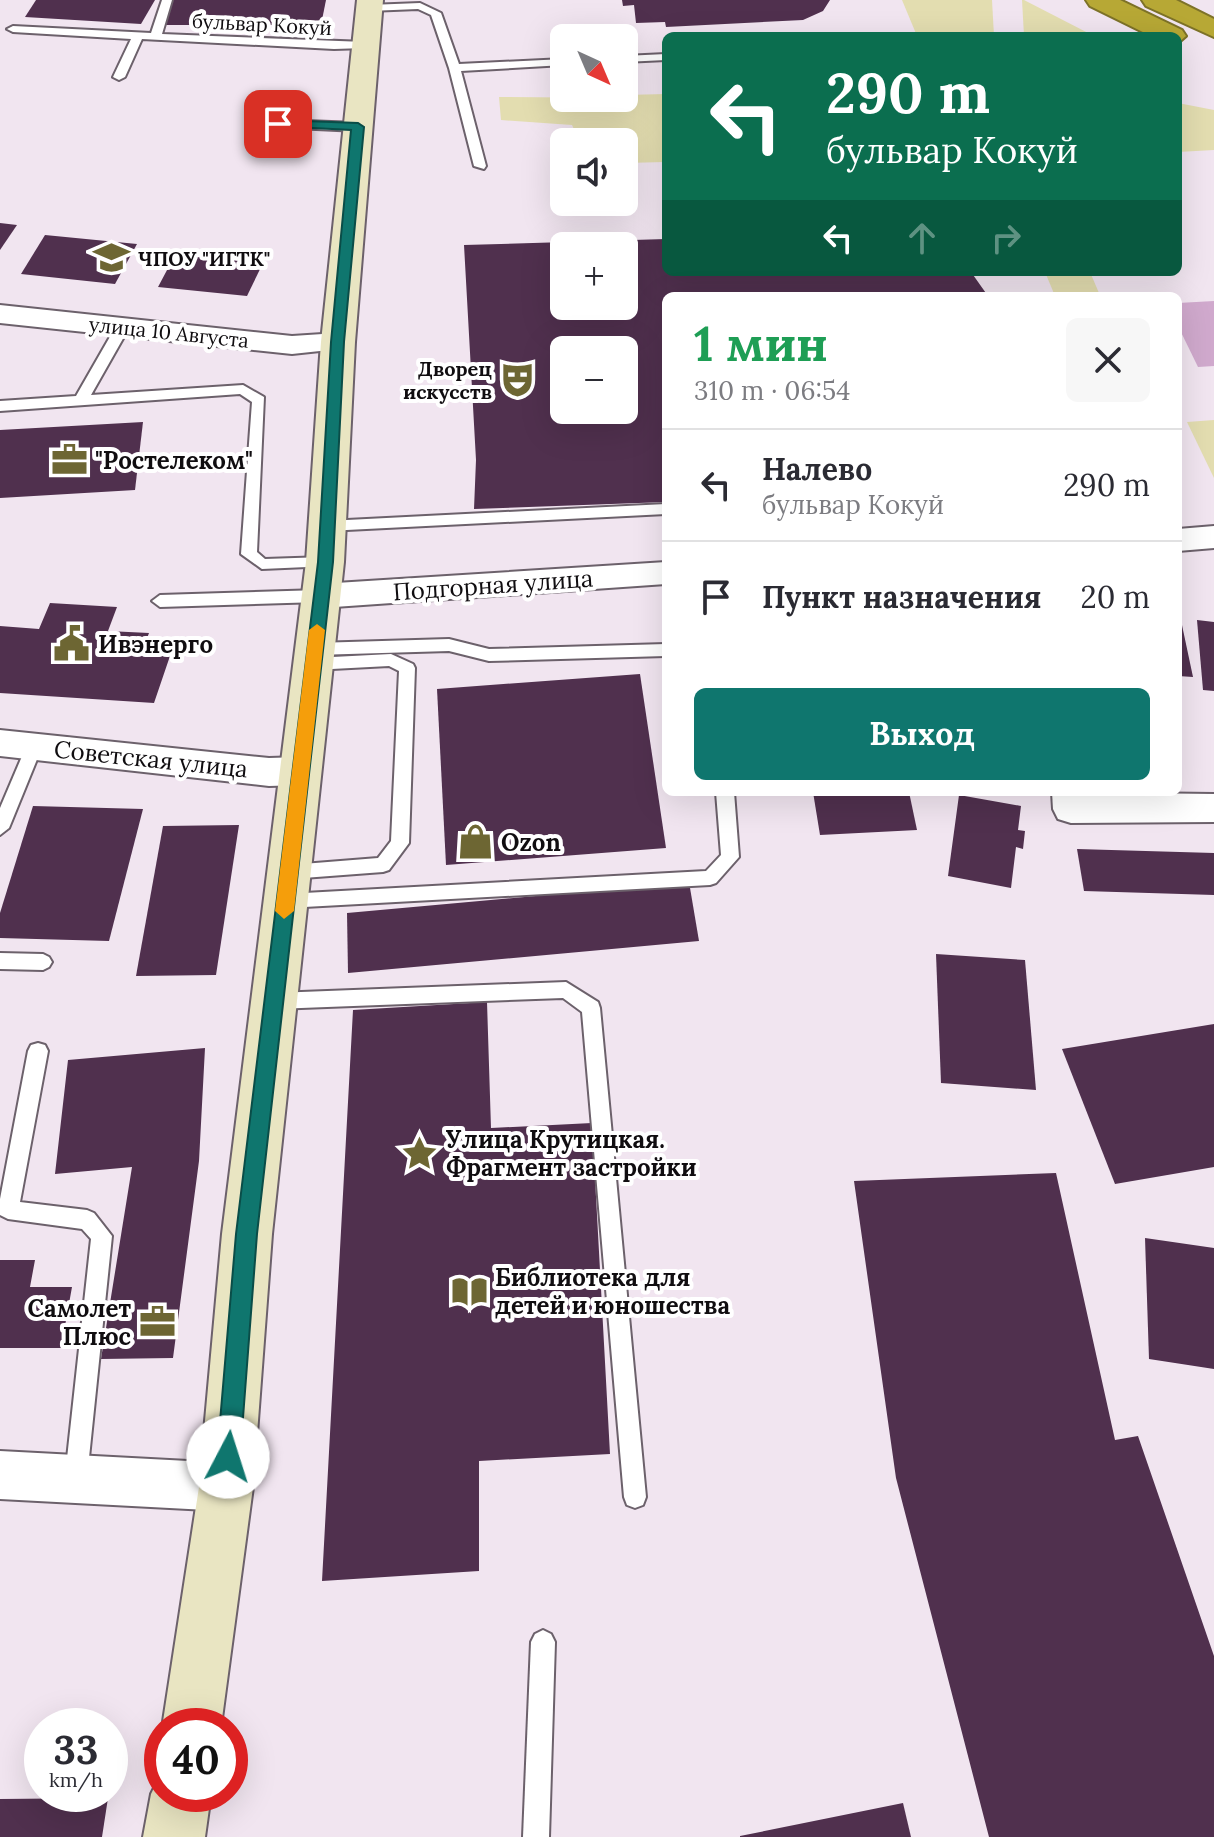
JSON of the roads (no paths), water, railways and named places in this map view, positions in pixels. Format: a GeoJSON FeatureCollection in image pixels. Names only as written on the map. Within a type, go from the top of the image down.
{"type":"FeatureCollection","features":[{"type":"Feature","properties":{"kind":"highway"},"geometry":{"type":"LineString","coordinates":[[1099,0],[1164,32]]}},
{"type":"Feature","properties":{"kind":"highway"},"geometry":{"type":"LineString","coordinates":[[1155,0],[1214,29]]}},
{"type":"Feature","properties":{"kind":"highway"},"geometry":{"type":"LineString","coordinates":[[1182,41],[1214,57]]}},
{"type":"Feature","properties":{"kind":"street"},"geometry":{"type":"LineString","coordinates":[[194,1708],[226,1487],[247,1234],[324,562],[338,342],[369,4]]}},
{"type":"Feature","properties":{"kind":"street","name":"улица 10 Августа"},"geometry":{"type":"LineString","coordinates":[[0,314],[292,345],[338,342]]}},
{"type":"Feature","properties":{"kind":"street"},"geometry":{"type":"LineString","coordinates":[[1182,540],[1214,537]]}},
{"type":"Feature","properties":{"kind":"street","name":"Подгорная улица"},"geometry":{"type":"LineString","coordinates":[[324,562],[662,573]]}},
{"type":"Feature","properties":{"kind":"street","name":"Советская улица"},"geometry":{"type":"LineString","coordinates":[[17,745],[269,772],[301,771]]}},
{"type":"Feature","properties":{"kind":"street"},"geometry":{"type":"LineString","coordinates":[[1070,796],[1071,809],[1214,808]]}},
{"type":"Feature","properties":{"kind":"street"},"geometry":{"type":"LineString","coordinates":[[0,1475],[226,1487]]}},
{"type":"Feature","properties":{"kind":"street"},"geometry":{"type":"LineString","coordinates":[[174,1837],[178,1812]]}},
{"type":"Feature","properties":{"kind":"lane"},"geometry":{"type":"LineString","coordinates":[[156,36],[167,0]]}},
{"type":"Feature","properties":{"kind":"lane"},"geometry":{"type":"LineString","coordinates":[[369,4],[420,6],[436,13],[455,68],[480,166]]}},
{"type":"Feature","properties":{"kind":"lane","name":"бульвар Кокуй"},"geometry":{"type":"LineString","coordinates":[[13,29],[334,46],[365,45]]}},
{"type":"Feature","properties":{"kind":"lane"},"geometry":{"type":"LineString","coordinates":[[119,77],[138,35]]}},
{"type":"Feature","properties":{"kind":"lane"},"geometry":{"type":"LineString","coordinates":[[638,58],[662,57]]}},
{"type":"Feature","properties":{"kind":"lane"},"geometry":{"type":"LineString","coordinates":[[455,68],[550,63]]}},
{"type":"Feature","properties":{"kind":"lane"},"geometry":{"type":"LineString","coordinates":[[278,124],[358,127]]}},
{"type":"Feature","properties":{"kind":"lane"},"geometry":{"type":"LineString","coordinates":[[81,400],[122,328]]}},
{"type":"Feature","properties":{"kind":"lane"},"geometry":{"type":"LineString","coordinates":[[0,406],[243,389],[259,400],[249,554],[262,564],[324,562]]}},
{"type":"Feature","properties":{"kind":"lane"},"geometry":{"type":"LineString","coordinates":[[160,601],[324,562],[662,510]]}},
{"type":"Feature","properties":{"kind":"lane"},"geometry":{"type":"LineString","coordinates":[[314,657],[449,645],[489,655],[662,650]]}},
{"type":"Feature","properties":{"kind":"lane"},"geometry":{"type":"LineString","coordinates":[[288,887],[383,865],[400,843],[407,668],[391,660],[314,657]]}},
{"type":"Feature","properties":{"kind":"lane"},"geometry":{"type":"LineString","coordinates":[[0,828],[17,745]]}},
{"type":"Feature","properties":{"kind":"lane"},"geometry":{"type":"LineString","coordinates":[[288,887],[710,878],[730,857],[725,796]]}},
{"type":"Feature","properties":{"kind":"lane"},"geometry":{"type":"LineString","coordinates":[[0,961],[43,962]]}},
{"type":"Feature","properties":{"kind":"lane"},"geometry":{"type":"LineString","coordinates":[[275,1001],[566,990],[591,1008],[635,1497]]}},
{"type":"Feature","properties":{"kind":"lane"},"geometry":{"type":"LineString","coordinates":[[38,1051],[4,1213],[87,1220],[102,1236],[76,1479]]}},
{"type":"Feature","properties":{"kind":"lane"},"geometry":{"type":"LineString","coordinates":[[536,1837],[543,1642]]}},
{"type":"Feature","properties":{"kind":"place","name":"ЧПОУ \"ИГТК\""},"geometry":{"type":"Point","coordinates":[112,258]}},
{"type":"Feature","properties":{"kind":"place","name":"Дворец искусств"},"geometry":{"type":"Point","coordinates":[518,380]}},
{"type":"Feature","properties":{"kind":"place","name":"\"Ростелеком\""},"geometry":{"type":"Point","coordinates":[69,460]}},
{"type":"Feature","properties":{"kind":"place","name":"Ивэнерго"},"geometry":{"type":"Point","coordinates":[72,644]}},
{"type":"Feature","properties":{"kind":"place","name":"Ozon"},"geometry":{"type":"Point","coordinates":[475,842]}},
{"type":"Feature","properties":{"kind":"place","name":"Улица Крутицкая. Фрагмент застройки"},"geometry":{"type":"Point","coordinates":[420,1153]}},
{"type":"Feature","properties":{"kind":"place","name":"Библиотека для детей и юношества"},"geometry":{"type":"Point","coordinates":[469,1291]}},
{"type":"Feature","properties":{"kind":"place","name":"Самолет Плюс"},"geometry":{"type":"Point","coordinates":[157,1322]}}]}
